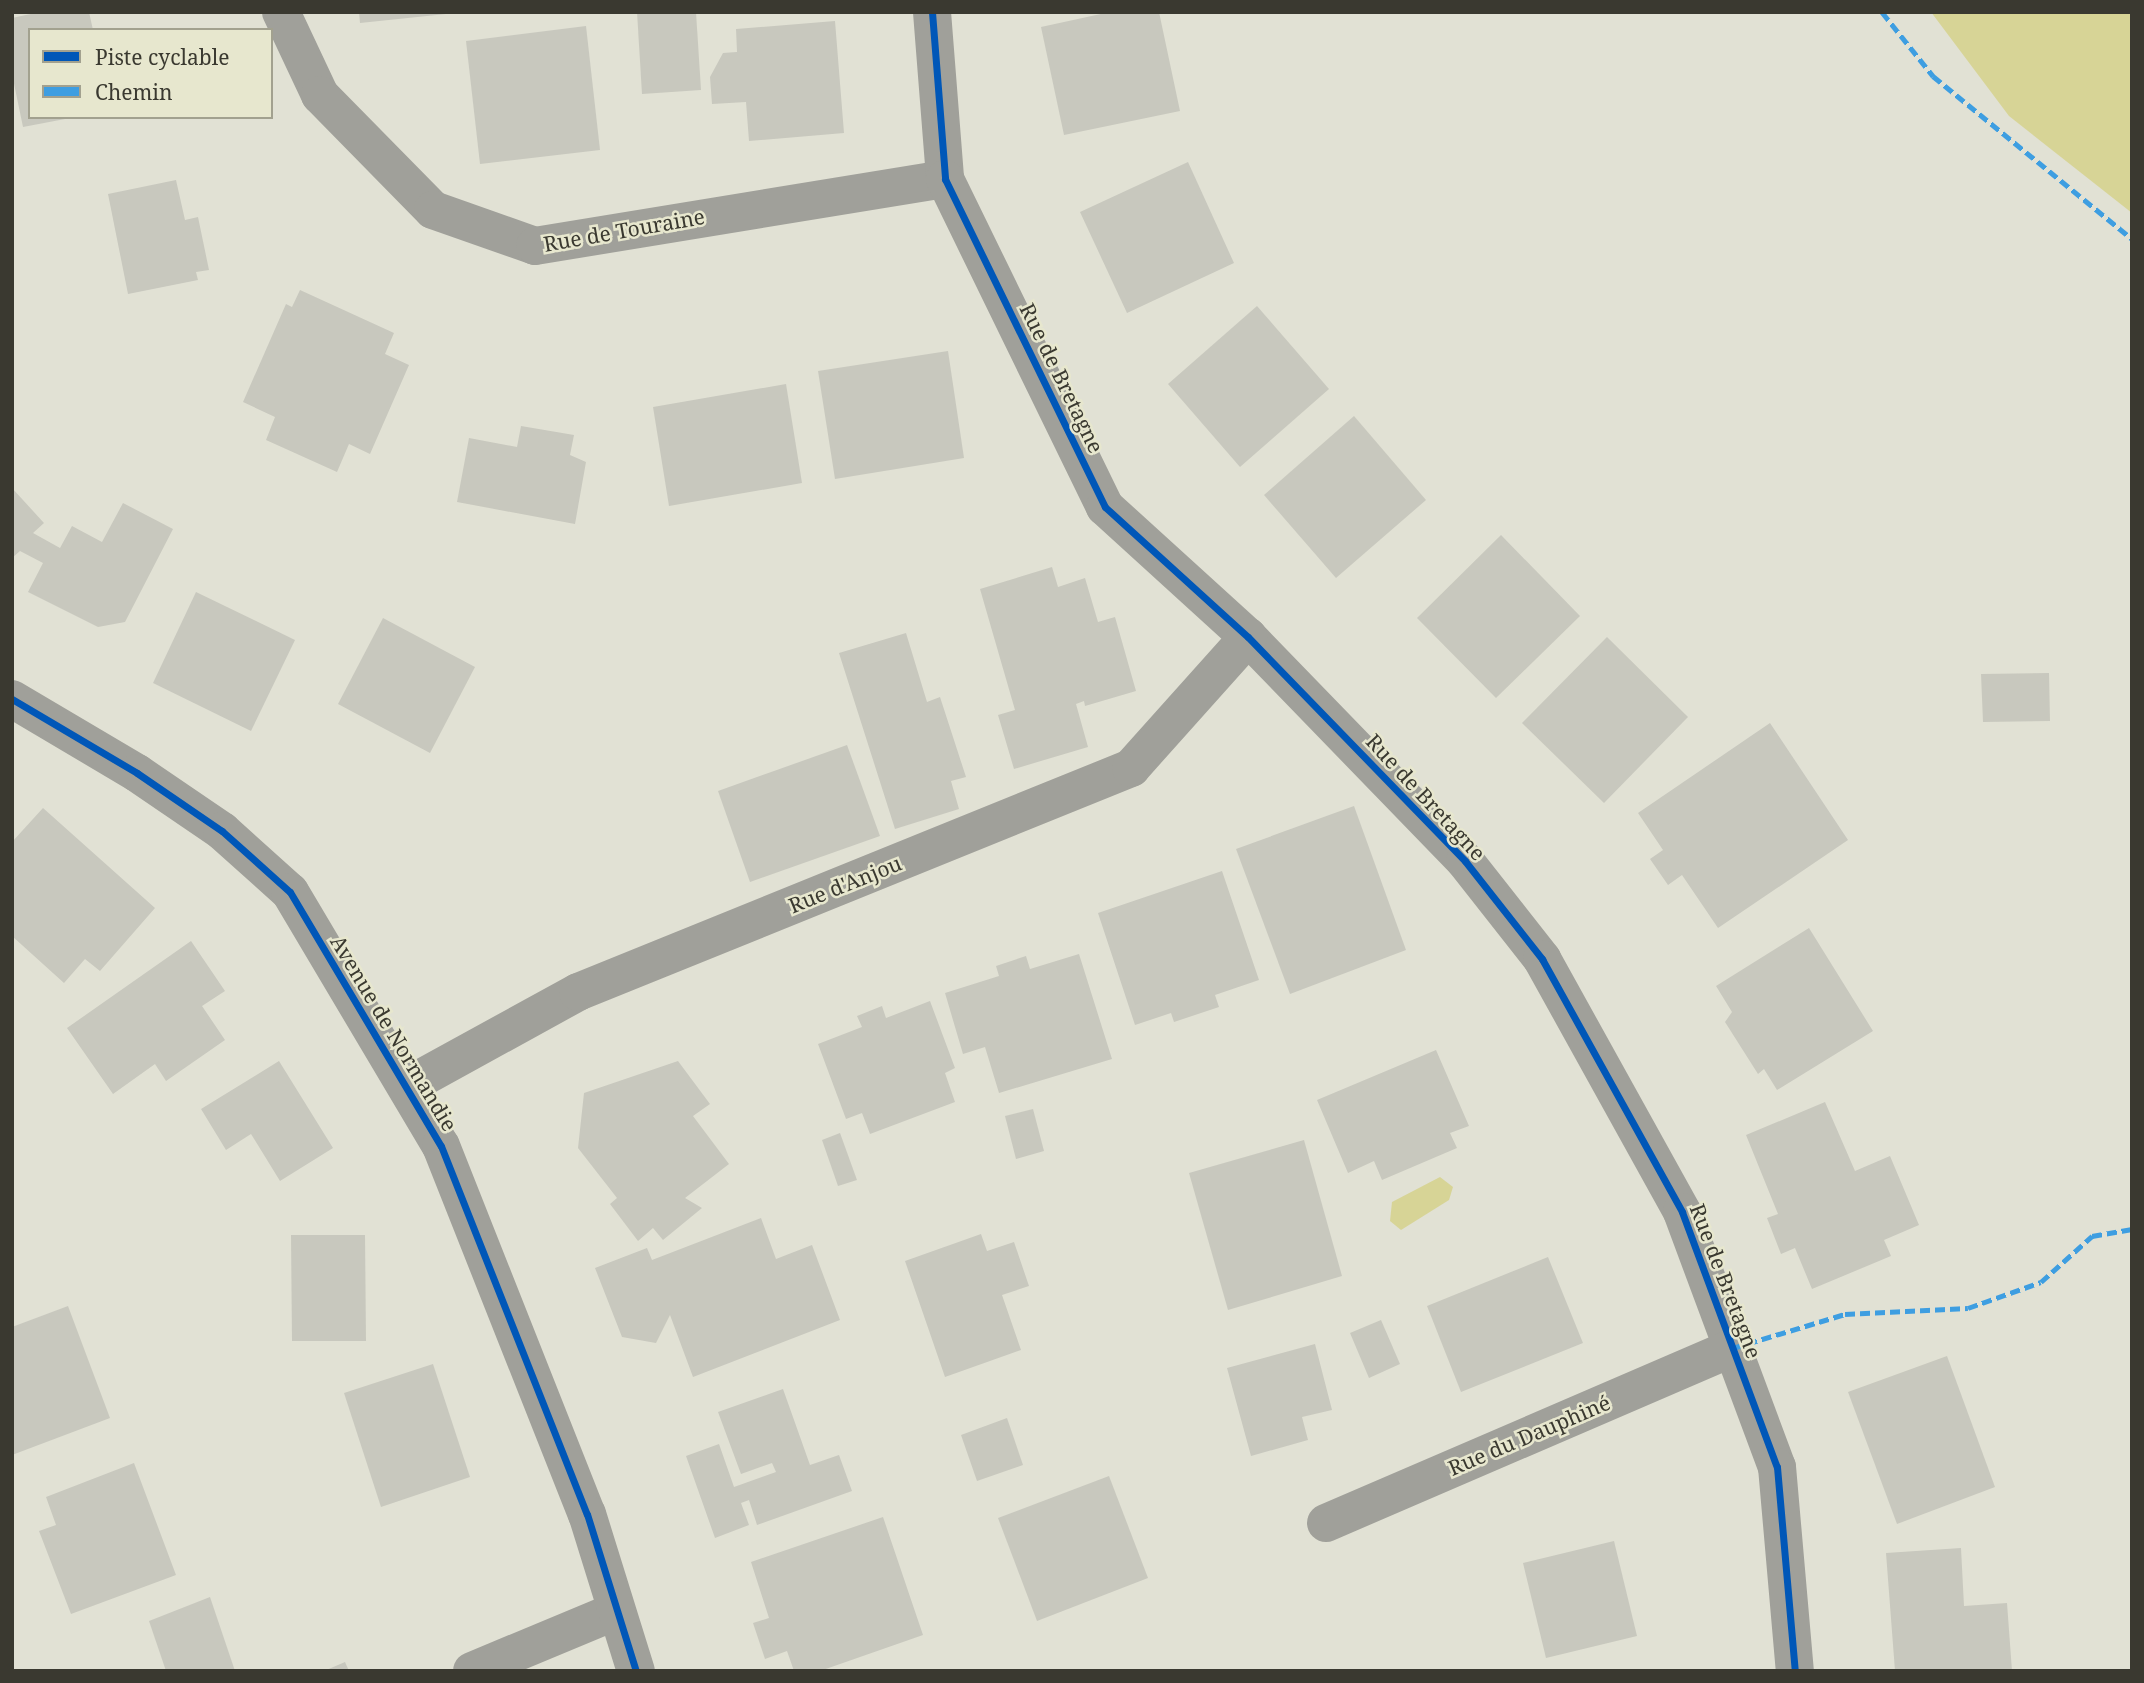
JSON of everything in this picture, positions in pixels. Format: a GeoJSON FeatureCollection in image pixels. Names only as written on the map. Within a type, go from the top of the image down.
{"type":"FeatureCollection","features":[{"type":"Feature","properties":{"kind":"street","name":"Rue de Touraine"},"geometry":{"type":"LineString","coordinates":[[281,12],[320,95],[433,209],[535,246],[945,179]]}},
{"type":"Feature","properties":{"kind":"street","name":"Rue de Bretagne"},"geometry":{"type":"LineString","coordinates":[[932,12],[945,179],[1105,507],[1248,637],[1465,861],[1542,959],[1682,1212],[1777,1467],[1795,1671]]}},
{"type":"Feature","properties":{"kind":"street","name":"Rue d'Anjou"},"geometry":{"type":"LineString","coordinates":[[407,1086],[578,992],[1131,768],[1248,637]]}},
{"type":"Feature","properties":{"kind":"street","name":"Avenue de Normandie"},"geometry":{"type":"LineString","coordinates":[[12,699],[137,773],[211,824],[290,892],[441,1146],[587,1514],[636,1671]]}},
{"type":"Feature","properties":{"kind":"street","name":"Rue du Dauphiné"},"geometry":{"type":"LineString","coordinates":[[1326,1523],[1733,1348]]}},
{"type":"Feature","properties":{"kind":"street"},"geometry":{"type":"LineString","coordinates":[[471,1671],[616,1611]]}},
{"type":"Feature","properties":{"kind":"shaded area"},"geometry":{"type":"Polygon","coordinates":[[[1931,12],[2132,12],[2132,213],[2009,116],[1931,12]]]}},
{"type":"Feature","properties":{"kind":"shaded area"},"geometry":{"type":"Polygon","coordinates":[[[1440,1177],[1453,1187],[1449,1200],[1401,1230],[1390,1221],[1392,1202],[1440,1177]]]}},
{"type":"Feature","properties":{"kind":"building"},"geometry":{"type":"Polygon","coordinates":[[[40,12],[89,12],[93,28],[28,28],[28,119],[65,119],[23,127],[12,74],[12,18],[40,12]]]}},
{"type":"Feature","properties":{"kind":"building"},"geometry":{"type":"Polygon","coordinates":[[[359,12],[446,12],[446,14],[360,23],[359,12]]]}},
{"type":"Feature","properties":{"kind":"building"},"geometry":{"type":"Polygon","coordinates":[[[637,12],[696,12],[701,90],[642,94],[637,12]]]}},
{"type":"Feature","properties":{"kind":"building"},"geometry":{"type":"Polygon","coordinates":[[[1110,12],[1159,12],[1180,111],[1064,135],[1041,27],[1110,12]]]}},
{"type":"Feature","properties":{"kind":"building"},"geometry":{"type":"Polygon","coordinates":[[[835,21],[844,133],[749,141],[746,102],[712,104],[710,77],[723,53],[737,52],[736,29],[835,21]]]}},
{"type":"Feature","properties":{"kind":"building"},"geometry":{"type":"Polygon","coordinates":[[[586,26],[600,150],[480,164],[466,41],[586,26]]]}},
{"type":"Feature","properties":{"kind":"building"},"geometry":{"type":"Polygon","coordinates":[[[1188,162],[1234,263],[1127,313],[1080,212],[1188,162]]]}},
{"type":"Feature","properties":{"kind":"building"},"geometry":{"type":"Polygon","coordinates":[[[176,180],[185,220],[198,217],[209,270],[196,272],[198,280],[128,294],[108,194],[176,180]]]}},
{"type":"Feature","properties":{"kind":"building"},"geometry":{"type":"Polygon","coordinates":[[[300,290],[394,333],[385,354],[409,365],[370,454],[349,444],[337,472],[266,440],[275,417],[243,402],[286,304],[292,307],[300,290]]]}},
{"type":"Feature","properties":{"kind":"building"},"geometry":{"type":"Polygon","coordinates":[[[1257,306],[1329,389],[1240,467],[1168,384],[1257,306]]]}},
{"type":"Feature","properties":{"kind":"building"},"geometry":{"type":"Polygon","coordinates":[[[948,351],[964,458],[835,479],[818,371],[948,351]]]}},
{"type":"Feature","properties":{"kind":"building"},"geometry":{"type":"Polygon","coordinates":[[[786,384],[802,483],[669,506],[653,407],[786,384]]]}},
{"type":"Feature","properties":{"kind":"building"},"geometry":{"type":"Polygon","coordinates":[[[1354,416],[1426,500],[1336,578],[1264,495],[1354,416]]]}},
{"type":"Feature","properties":{"kind":"building"},"geometry":{"type":"Polygon","coordinates":[[[521,426],[574,435],[570,455],[586,462],[575,524],[457,502],[469,438],[517,447],[521,426]]]}},
{"type":"Feature","properties":{"kind":"building"},"geometry":{"type":"Polygon","coordinates":[[[12,488],[44,523],[33,533],[60,548],[72,526],[102,542],[123,503],[173,529],[125,622],[98,627],[28,592],[43,563],[20,551],[12,558],[12,488]]]}},
{"type":"Feature","properties":{"kind":"building"},"geometry":{"type":"Polygon","coordinates":[[[1501,535],[1580,616],[1496,698],[1417,618],[1501,535]]]}},
{"type":"Feature","properties":{"kind":"building"},"geometry":{"type":"Polygon","coordinates":[[[1052,567],[1058,587],[1085,578],[1098,622],[1115,617],[1136,691],[1085,706],[1084,701],[1076,704],[1088,747],[1014,769],[998,715],[1015,710],[980,589],[1052,567]]]}},
{"type":"Feature","properties":{"kind":"building"},"geometry":{"type":"Polygon","coordinates":[[[196,592],[295,640],[251,731],[153,683],[196,592]]]}},
{"type":"Feature","properties":{"kind":"building"},"geometry":{"type":"Polygon","coordinates":[[[383,618],[475,667],[430,753],[338,704],[383,618]]]}},
{"type":"Feature","properties":{"kind":"building"},"geometry":{"type":"Polygon","coordinates":[[[906,633],[927,702],[940,697],[966,777],[951,781],[959,809],[895,829],[839,653],[906,633]]]}},
{"type":"Feature","properties":{"kind":"building"},"geometry":{"type":"Polygon","coordinates":[[[1607,637],[1688,717],[1604,803],[1522,723],[1607,637]]]}},
{"type":"Feature","properties":{"kind":"building"},"geometry":{"type":"Polygon","coordinates":[[[2049,673],[2050,721],[1983,722],[1981,674],[2049,673]]]}},
{"type":"Feature","properties":{"kind":"building"},"geometry":{"type":"Polygon","coordinates":[[[1770,723],[1848,840],[1718,928],[1682,875],[1668,885],[1650,859],[1663,850],[1638,813],[1770,723]]]}},
{"type":"Feature","properties":{"kind":"building"},"geometry":{"type":"Polygon","coordinates":[[[847,745],[880,836],[750,882],[718,791],[847,745]]]}},
{"type":"Feature","properties":{"kind":"building"},"geometry":{"type":"Polygon","coordinates":[[[1354,806],[1406,950],[1290,994],[1236,849],[1354,806]]]}},
{"type":"Feature","properties":{"kind":"building"},"geometry":{"type":"Polygon","coordinates":[[[43,808],[155,908],[100,971],[85,959],[64,983],[12,936],[12,842],[43,808]]]}},
{"type":"Feature","properties":{"kind":"building"},"geometry":{"type":"Polygon","coordinates":[[[1222,871],[1259,980],[1215,995],[1219,1007],[1174,1022],[1171,1013],[1135,1025],[1098,913],[1222,871]]]}},
{"type":"Feature","properties":{"kind":"building"},"geometry":{"type":"Polygon","coordinates":[[[1809,928],[1873,1031],[1777,1090],[1764,1069],[1758,1074],[1725,1022],[1732,1012],[1716,986],[1809,928]]]}},
{"type":"Feature","properties":{"kind":"building"},"geometry":{"type":"Polygon","coordinates":[[[191,941],[225,991],[202,1006],[225,1040],[166,1081],[155,1064],[113,1094],[67,1028],[191,941]]]}},
{"type":"Feature","properties":{"kind":"building"},"geometry":{"type":"Polygon","coordinates":[[[1079,954],[1112,1059],[999,1093],[985,1047],[963,1054],[945,993],[999,976],[996,966],[1026,956],[1030,969],[1079,954]]]}},
{"type":"Feature","properties":{"kind":"building"},"geometry":{"type":"Polygon","coordinates":[[[930,1001],[955,1068],[945,1073],[955,1102],[870,1134],[862,1113],[846,1119],[818,1044],[862,1027],[857,1016],[882,1006],[886,1018],[930,1001]]]}},
{"type":"Feature","properties":{"kind":"building"},"geometry":{"type":"Polygon","coordinates":[[[1436,1050],[1469,1126],[1450,1133],[1457,1148],[1382,1180],[1374,1161],[1348,1173],[1317,1100],[1436,1050]]]}},
{"type":"Feature","properties":{"kind":"building"},"geometry":{"type":"Polygon","coordinates":[[[279,1061],[333,1148],[280,1181],[251,1134],[226,1150],[201,1109],[279,1061]]]}},
{"type":"Feature","properties":{"kind":"building"},"geometry":{"type":"Polygon","coordinates":[[[678,1061],[710,1104],[693,1116],[729,1164],[685,1198],[702,1208],[663,1240],[653,1228],[638,1241],[610,1204],[617,1198],[578,1148],[584,1093],[678,1061]]]}},
{"type":"Feature","properties":{"kind":"building"},"geometry":{"type":"Polygon","coordinates":[[[1825,1102],[1855,1171],[1890,1156],[1919,1225],[1884,1240],[1891,1256],[1812,1289],[1795,1248],[1781,1254],[1767,1218],[1778,1214],[1746,1135],[1825,1102]]]}},
{"type":"Feature","properties":{"kind":"building"},"geometry":{"type":"Polygon","coordinates":[[[1033,1109],[1044,1151],[1016,1159],[1005,1116],[1033,1109]]]}},
{"type":"Feature","properties":{"kind":"building"},"geometry":{"type":"Polygon","coordinates":[[[840,1133],[857,1180],[838,1186],[822,1140],[840,1133]]]}},
{"type":"Feature","properties":{"kind":"building"},"geometry":{"type":"Polygon","coordinates":[[[1304,1140],[1342,1276],[1228,1310],[1189,1173],[1304,1140]]]}},
{"type":"Feature","properties":{"kind":"building"},"geometry":{"type":"Polygon","coordinates":[[[761,1218],[776,1259],[812,1245],[840,1320],[693,1377],[670,1315],[656,1343],[622,1337],[595,1268],[647,1248],[652,1260],[761,1218]]]}},
{"type":"Feature","properties":{"kind":"building"},"geometry":{"type":"Polygon","coordinates":[[[981,1234],[987,1251],[1014,1242],[1029,1286],[1002,1295],[1021,1350],[945,1377],[905,1261],[981,1234]]]}},
{"type":"Feature","properties":{"kind":"building"},"geometry":{"type":"Polygon","coordinates":[[[291,1235],[365,1235],[366,1341],[292,1341],[291,1235]]]}},
{"type":"Feature","properties":{"kind":"building"},"geometry":{"type":"Polygon","coordinates":[[[1548,1257],[1583,1343],[1461,1392],[1427,1306],[1548,1257]]]}},
{"type":"Feature","properties":{"kind":"building"},"geometry":{"type":"Polygon","coordinates":[[[68,1306],[110,1418],[12,1455],[12,1327],[68,1306]]]}},
{"type":"Feature","properties":{"kind":"building"},"geometry":{"type":"Polygon","coordinates":[[[1381,1320],[1400,1364],[1369,1378],[1350,1333],[1381,1320]]]}},
{"type":"Feature","properties":{"kind":"building"},"geometry":{"type":"Polygon","coordinates":[[[1315,1344],[1332,1410],[1302,1417],[1308,1440],[1251,1456],[1227,1368],[1315,1344]]]}},
{"type":"Feature","properties":{"kind":"building"},"geometry":{"type":"Polygon","coordinates":[[[1947,1356],[1995,1487],[1897,1524],[1848,1392],[1947,1356]]]}},
{"type":"Feature","properties":{"kind":"building"},"geometry":{"type":"Polygon","coordinates":[[[433,1364],[470,1477],[381,1507],[344,1393],[433,1364]]]}},
{"type":"Feature","properties":{"kind":"building"},"geometry":{"type":"Polygon","coordinates":[[[783,1389],[810,1465],[839,1455],[852,1491],[757,1525],[749,1500],[741,1503],[749,1525],[715,1538],[686,1456],[719,1444],[734,1487],[776,1472],[772,1463],[741,1474],[718,1412],[783,1389]]]}},
{"type":"Feature","properties":{"kind":"building"},"geometry":{"type":"Polygon","coordinates":[[[1007,1418],[1023,1465],[977,1481],[961,1435],[1007,1418]]]}},
{"type":"Feature","properties":{"kind":"building"},"geometry":{"type":"Polygon","coordinates":[[[134,1463],[176,1575],[71,1614],[39,1531],[56,1525],[46,1497],[134,1463]]]}},
{"type":"Feature","properties":{"kind":"building"},"geometry":{"type":"Polygon","coordinates":[[[1109,1476],[1148,1578],[1037,1621],[998,1518],[1109,1476]]]}},
{"type":"Feature","properties":{"kind":"building"},"geometry":{"type":"Polygon","coordinates":[[[883,1517],[923,1635],[820,1671],[794,1671],[787,1651],[765,1659],[753,1623],[769,1618],[751,1562],[883,1517]]]}},
{"type":"Feature","properties":{"kind":"building"},"geometry":{"type":"Polygon","coordinates":[[[1614,1541],[1637,1636],[1546,1658],[1523,1563],[1614,1541]]]}},
{"type":"Feature","properties":{"kind":"building"},"geometry":{"type":"Polygon","coordinates":[[[1961,1548],[1964,1606],[2007,1603],[2012,1671],[1895,1671],[1886,1553],[1961,1548]]]}},
{"type":"Feature","properties":{"kind":"building"},"geometry":{"type":"Polygon","coordinates":[[[210,1597],[235,1671],[166,1671],[149,1621],[210,1597]]]}},
{"type":"Feature","properties":{"kind":"building"},"geometry":{"type":"Polygon","coordinates":[[[345,1662],[349,1671],[324,1671],[345,1662]]]}},
{"type":"Feature","properties":{"kind":"marked path"},"geometry":{"type":"LineString","coordinates":[[1882,12],[1933,76],[2132,239]]}},
{"type":"Feature","properties":{"kind":"marked path"},"geometry":{"type":"LineString","coordinates":[[1733,1348],[1845,1314],[1968,1308],[2041,1282],[2092,1236],[2132,1229]]}},
{"type":"Feature","properties":{"kind":"cycle path"},"geometry":{"type":"LineString","coordinates":[[932,12],[945,179],[1105,507],[1248,637],[1465,861],[1542,959],[1682,1212],[1777,1467],[1795,1671]]}},
{"type":"Feature","properties":{"kind":"cycle path"},"geometry":{"type":"LineString","coordinates":[[12,699],[137,773],[222,831],[290,892],[441,1146],[587,1514],[636,1671]]}}]}
